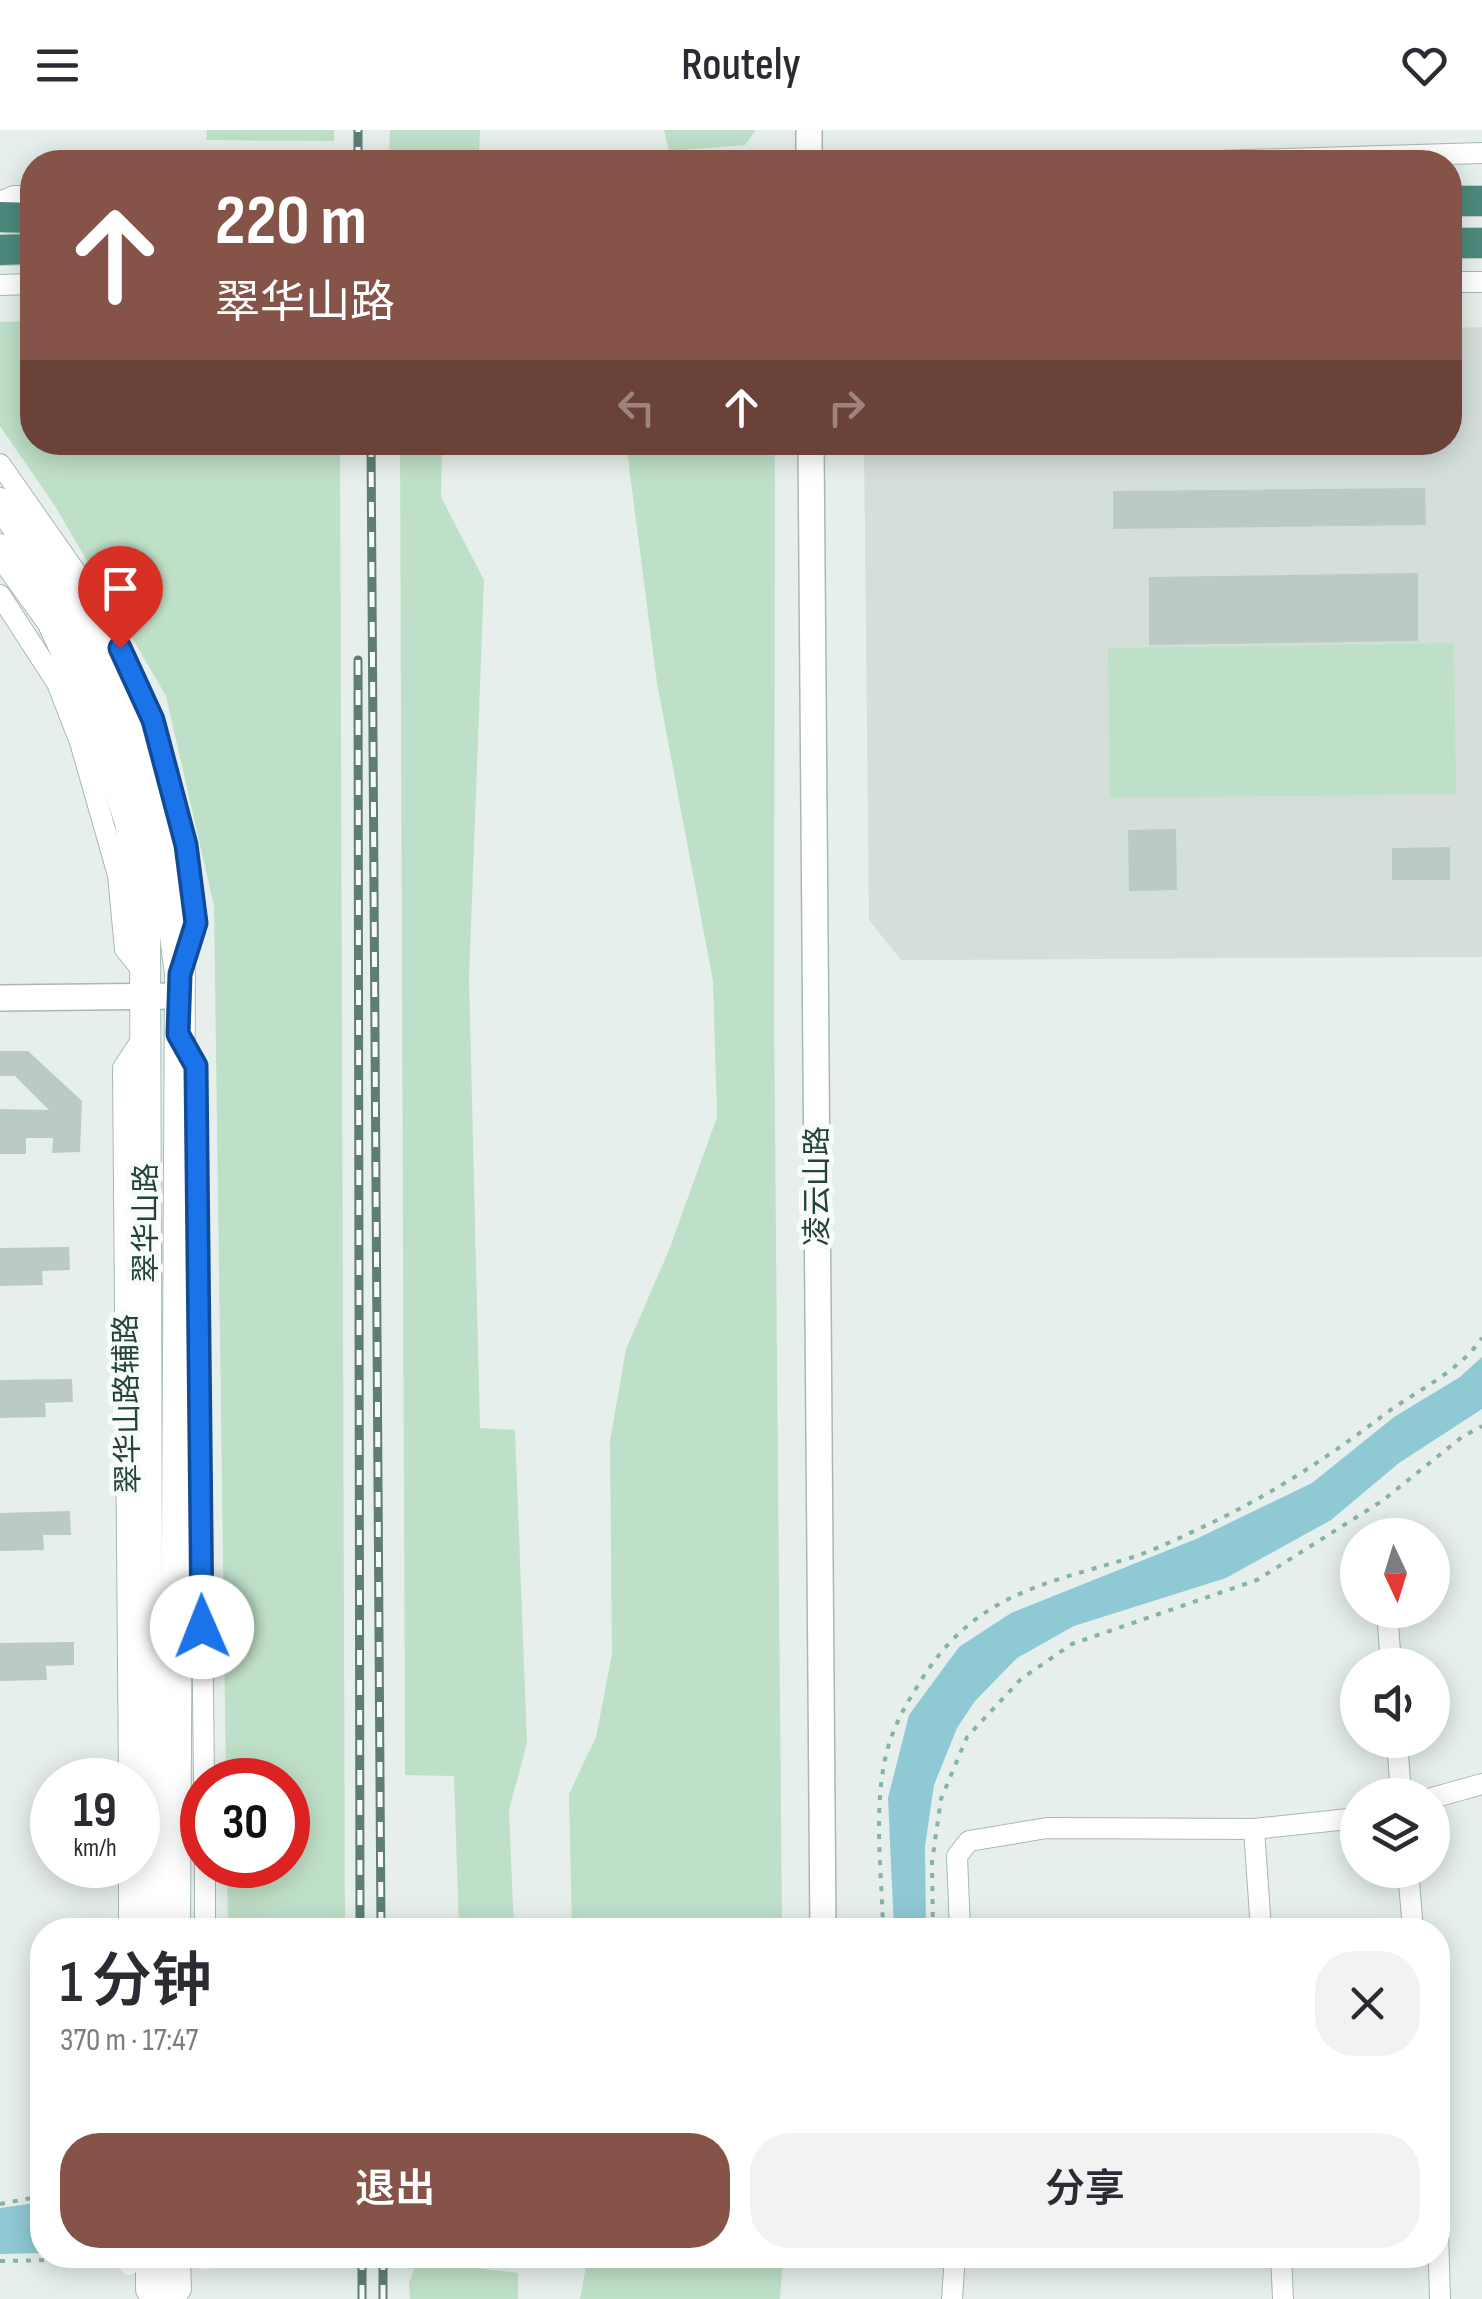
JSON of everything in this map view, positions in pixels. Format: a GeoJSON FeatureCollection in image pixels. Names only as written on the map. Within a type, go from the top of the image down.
{"type":"FeatureCollection","features":[{"type":"Feature","properties":{"kind":"main road","name":"翠华山路"},"geometry":{"type":"LineString","coordinates":[[0,503],[104,664],[139,757],[165,858],[179,985],[175,1918]]}},
{"type":"Feature","properties":{"kind":"main road","name":"翠华山路"},"geometry":{"type":"LineString","coordinates":[[0,550],[52,621],[92,708],[130,822],[145,929],[148,1918]]}},
{"type":"Feature","properties":{"kind":"street","name":"凌云山路"},"geometry":{"type":"LineString","coordinates":[[810,455],[823,1918]]}},
{"type":"Feature","properties":{"kind":"street"},"geometry":{"type":"LineString","coordinates":[[0,464],[103,612],[153,720],[186,845],[196,923],[179,985],[0,998]]}},
{"type":"Feature","properties":{"kind":"street"},"geometry":{"type":"LineString","coordinates":[[0,595],[57,684],[80,742],[118,875],[126,949],[146,987]]}},
{"type":"Feature","properties":{"kind":"street","name":"翠华山路辅路"},"geometry":{"type":"LineString","coordinates":[[129,1758],[123,1068],[146,1034]]}},
{"type":"Feature","properties":{"kind":"street"},"geometry":{"type":"LineString","coordinates":[[178,1034],[196,1066],[204,1758]]}},
{"type":"Feature","properties":{"kind":"street"},"geometry":{"type":"LineString","coordinates":[[1450,1793],[1482,1784]]}},
{"type":"Feature","properties":{"kind":"street"},"geometry":{"type":"LineString","coordinates":[[960,1918],[957,1856],[968,1841],[1047,1828],[1254,1828],[1340,1820]]}},
{"type":"Feature","properties":{"kind":"street"},"geometry":{"type":"LineString","coordinates":[[1254,1828],[1259,1918]]}},
{"type":"Feature","properties":{"kind":"street"},"geometry":{"type":"LineString","coordinates":[[129,1888],[129,1918]]}},
{"type":"Feature","properties":{"kind":"street"},"geometry":{"type":"LineString","coordinates":[[205,1888],[205,1918]]}},
{"type":"Feature","properties":{"kind":"street"},"geometry":{"type":"LineString","coordinates":[[1410,1888],[1412,1918]]}},
{"type":"Feature","properties":{"kind":"street"},"geometry":{"type":"LineString","coordinates":[[952,2299],[954,2268]]}},
{"type":"Feature","properties":{"kind":"street"},"geometry":{"type":"LineString","coordinates":[[1282,2268],[1283,2299]]}},
{"type":"Feature","properties":{"kind":"street"},"geometry":{"type":"LineString","coordinates":[[1439,2268],[1440,2299]]}},
{"type":"Feature","properties":{"kind":"path"},"geometry":{"type":"LineString","coordinates":[[883,1918],[881,1796],[885,1757],[906,1703],[926,1670],[962,1628],[1004,1599],[1050,1580],[1134,1556],[1209,1524],[1286,1483],[1468,1358],[1482,1338]]}},
{"type":"Feature","properties":{"kind":"path"},"geometry":{"type":"LineString","coordinates":[[933,1918],[932,1862],[941,1800],[967,1737],[1021,1679],[1072,1644],[1257,1580],[1382,1501],[1462,1437],[1482,1426]]}},
{"type":"Feature","properties":{"kind":"path"},"geometry":{"type":"LineString","coordinates":[[0,2204],[30,2198]]}},
{"type":"Feature","properties":{"kind":"shaded area"},"geometry":{"type":"Polygon","coordinates":[[[1482,327],[1482,957],[901,960],[869,920],[864,455],[1462,455],[1462,328],[1482,327]]]}},
{"type":"Feature","properties":{"kind":"green space"},"geometry":{"type":"Polygon","coordinates":[[[207,130],[334,130],[334,141],[206,140],[207,130]]]}},
{"type":"Feature","properties":{"kind":"green space"},"geometry":{"type":"Polygon","coordinates":[[[390,130],[480,130],[479,150],[389,150],[390,130]]]}},
{"type":"Feature","properties":{"kind":"green space"},"geometry":{"type":"Polygon","coordinates":[[[664,130],[756,130],[745,145],[669,150],[664,130]]]}},
{"type":"Feature","properties":{"kind":"green space"},"geometry":{"type":"Polygon","coordinates":[[[20,321],[20,455],[340,455],[345,1918],[228,1918],[227,1888],[310,1888],[310,1758],[226,1758],[214,906],[166,696],[55,506],[0,426],[0,322],[20,321]]]}},
{"type":"Feature","properties":{"kind":"green space"},"geometry":{"type":"Polygon","coordinates":[[[400,455],[442,455],[441,497],[484,580],[469,978],[480,1428],[515,1430],[527,1743],[509,1810],[514,1918],[459,1918],[454,1776],[405,1775],[400,455]]]}},
{"type":"Feature","properties":{"kind":"green space"},"geometry":{"type":"Polygon","coordinates":[[[628,455],[775,455],[774,1012],[782,1918],[572,1918],[569,1794],[596,1737],[612,1654],[610,1441],[626,1349],[669,1250],[717,1117],[713,981],[657,683],[628,455]]]}},
{"type":"Feature","properties":{"kind":"green space"},"geometry":{"type":"Polygon","coordinates":[[[1454,643],[1456,794],[1110,798],[1108,648],[1454,643]]]}},
{"type":"Feature","properties":{"kind":"green space"},"geometry":{"type":"Polygon","coordinates":[[[414,2268],[518,2273],[518,2299],[410,2299],[409,2283],[414,2268]]]}},
{"type":"Feature","properties":{"kind":"green space"},"geometry":{"type":"Polygon","coordinates":[[[586,2268],[782,2268],[780,2299],[580,2299],[586,2268]]]}},
{"type":"Feature","properties":{"kind":"water"},"geometry":{"type":"Polygon","coordinates":[[[1482,1357],[1482,1409],[1399,1463],[1331,1520],[1226,1578],[1074,1626],[1017,1658],[975,1701],[957,1728],[934,1785],[925,1846],[926,1918],[893,1918],[888,1798],[909,1715],[959,1647],[1011,1613],[1196,1539],[1312,1483],[1394,1417],[1460,1377],[1482,1357]]]}},
{"type":"Feature","properties":{"kind":"water"},"geometry":{"type":"Polygon","coordinates":[[[30,2204],[30,2253],[0,2254],[0,2208],[30,2204]]]}},
{"type":"Feature","properties":{"kind":"building"},"geometry":{"type":"Polygon","coordinates":[[[1425,488],[1426,525],[1113,529],[1113,491],[1425,488]]]}},
{"type":"Feature","properties":{"kind":"building"},"geometry":{"type":"Polygon","coordinates":[[[1418,573],[1418,641],[1149,645],[1149,577],[1418,573]]]}},
{"type":"Feature","properties":{"kind":"building"},"geometry":{"type":"Polygon","coordinates":[[[1176,829],[1177,890],[1129,891],[1128,830],[1176,829]]]}},
{"type":"Feature","properties":{"kind":"building"},"geometry":{"type":"Polygon","coordinates":[[[1450,847],[1450,880],[1392,880],[1392,848],[1450,847]]]}},
{"type":"Feature","properties":{"kind":"building"},"geometry":{"type":"Polygon","coordinates":[[[0,1051],[28,1051],[82,1101],[80,1152],[52,1153],[53,1138],[26,1138],[26,1154],[0,1154],[0,1109],[49,1110],[15,1076],[0,1076],[0,1051]]]}},
{"type":"Feature","properties":{"kind":"building"},"geometry":{"type":"Polygon","coordinates":[[[69,1247],[70,1270],[42,1271],[43,1285],[0,1286],[0,1248],[69,1247]]]}},
{"type":"Feature","properties":{"kind":"building"},"geometry":{"type":"Polygon","coordinates":[[[72,1379],[73,1402],[45,1403],[46,1417],[0,1418],[0,1380],[72,1379]]]}},
{"type":"Feature","properties":{"kind":"building"},"geometry":{"type":"Polygon","coordinates":[[[70,1511],[71,1535],[43,1535],[44,1550],[0,1551],[0,1513],[70,1511]]]}},
{"type":"Feature","properties":{"kind":"building"},"geometry":{"type":"Polygon","coordinates":[[[74,1642],[74,1665],[46,1666],[47,1680],[0,1681],[0,1643],[74,1642]]]}},
{"type":"Feature","properties":{"kind":"railway"},"geometry":{"type":"LineString","coordinates":[[358,130],[358,150]]}},
{"type":"Feature","properties":{"kind":"railway"},"geometry":{"type":"LineString","coordinates":[[371,455],[381,1918]]}},
{"type":"Feature","properties":{"kind":"railway"},"geometry":{"type":"LineString","coordinates":[[358,660],[360,1918]]}},
{"type":"Feature","properties":{"kind":"railway"},"geometry":{"type":"LineString","coordinates":[[362,2268],[362,2299]]}},
{"type":"Feature","properties":{"kind":"railway"},"geometry":{"type":"LineString","coordinates":[[383,2268],[383,2299]]}},
{"type":"Feature","properties":{"kind":"route"},"geometry":{"type":"LineString","coordinates":[[120,648],[153,720],[186,845],[196,923],[180,974],[178,1034],[196,1066],[202,1627]]}}]}
